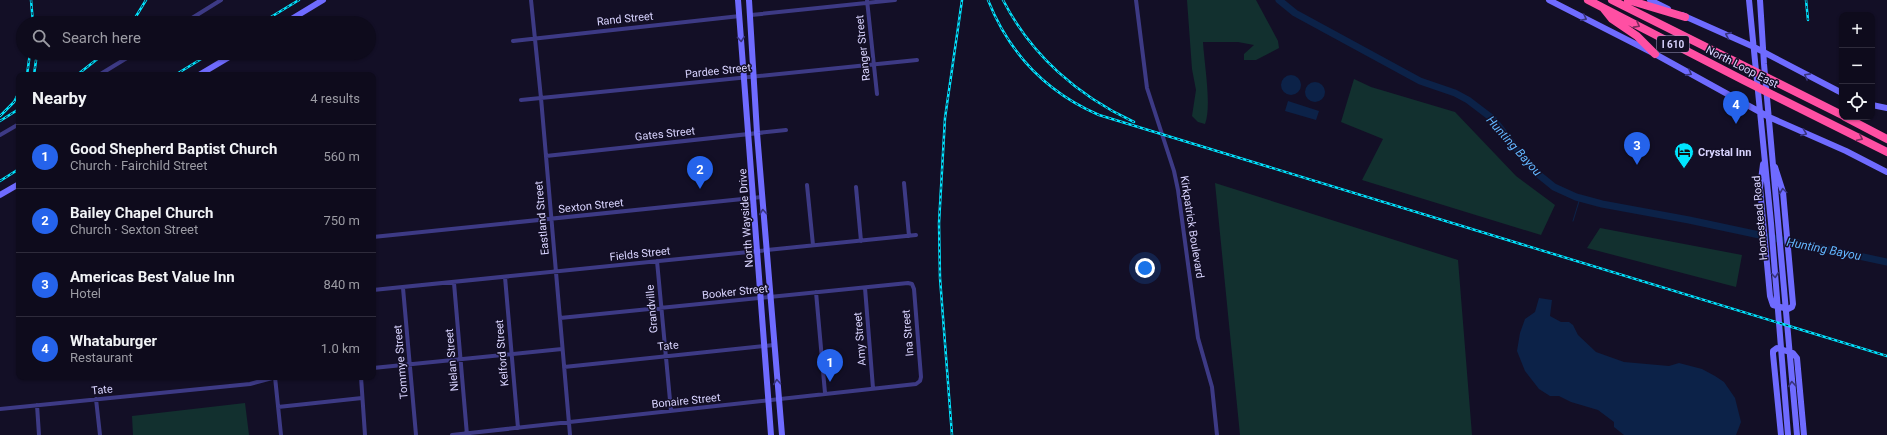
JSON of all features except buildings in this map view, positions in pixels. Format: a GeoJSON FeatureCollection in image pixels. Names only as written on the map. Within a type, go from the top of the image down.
{"type":"FeatureCollection","features":[{"type":"Feature","properties":{"kind":"highway","name":"North Loop East"},"geometry":{"type":"LineString","coordinates":[[1588,0],[1887,152]]}},
{"type":"Feature","properties":{"kind":"highway","name":"North Loop East"},"geometry":{"type":"LineString","coordinates":[[1612,0],[1839,114]]}},
{"type":"Feature","properties":{"kind":"highway"},"geometry":{"type":"LineString","coordinates":[[1628,0],[1685,17]]}},
{"type":"Feature","properties":{"kind":"highway"},"geometry":{"type":"LineString","coordinates":[[1603,7],[1612,19],[1636,36],[1655,54]]}},
{"type":"Feature","properties":{"kind":"highway"},"geometry":{"type":"LineString","coordinates":[[1852,120],[1887,139]]}},
{"type":"Feature","properties":{"kind":"highway"},"geometry":{"type":"LineString","coordinates":[[1854,120],[1887,132]]}},
{"type":"Feature","properties":{"kind":"main road"},"geometry":{"type":"LineString","coordinates":[[297,16],[323,0]]}},
{"type":"Feature","properties":{"kind":"main road","name":"North Wayside Drive"},"geometry":{"type":"LineString","coordinates":[[738,0],[762,298],[771,435]]}},
{"type":"Feature","properties":{"kind":"main road","name":"North Wayside Drive"},"geometry":{"type":"LineString","coordinates":[[749,0],[757,133],[782,435]]}},
{"type":"Feature","properties":{"kind":"main road"},"geometry":{"type":"LineString","coordinates":[[1549,0],[1655,54],[1769,117],[1846,151],[1887,172]]}},
{"type":"Feature","properties":{"kind":"main road"},"geometry":{"type":"LineString","coordinates":[[1650,0],[1754,47],[1839,91]]}},
{"type":"Feature","properties":{"kind":"main road","name":"Homestead Road"},"geometry":{"type":"LineString","coordinates":[[1749,0],[1771,223],[1788,435]]}},
{"type":"Feature","properties":{"kind":"main road","name":"Homestead Road"},"geometry":{"type":"LineString","coordinates":[[1760,0],[1797,435]]}},
{"type":"Feature","properties":{"kind":"main road"},"geometry":{"type":"LineString","coordinates":[[204,72],[224,60]]}},
{"type":"Feature","properties":{"kind":"main road"},"geometry":{"type":"LineString","coordinates":[[1875,106],[1887,108]]}},
{"type":"Feature","properties":{"kind":"main road"},"geometry":{"type":"LineString","coordinates":[[1764,161],[1760,179],[1771,301],[1776,306],[1788,309],[1792,307],[1792,304],[1786,223],[1782,184],[1773,160]]}},
{"type":"Feature","properties":{"kind":"main road"},"geometry":{"type":"LineString","coordinates":[[0,195],[16,186]]}},
{"type":"Feature","properties":{"kind":"main road"},"geometry":{"type":"LineString","coordinates":[[1781,435],[1773,354],[1773,351],[1778,348],[1793,353],[1797,358],[1804,435]]}},
{"type":"Feature","properties":{"kind":"street"},"geometry":{"type":"LineString","coordinates":[[195,16],[221,0]]}},
{"type":"Feature","properties":{"kind":"street","name":"Eastland Street"},"geometry":{"type":"LineString","coordinates":[[531,0],[552,219],[570,435]]}},
{"type":"Feature","properties":{"kind":"street"},"geometry":{"type":"LineString","coordinates":[[750,15],[868,1],[896,0]]}},
{"type":"Feature","properties":{"kind":"street","name":"Kirkpatrick Boulevard"},"geometry":{"type":"LineString","coordinates":[[1136,0],[1147,88],[1176,178],[1198,338],[1212,387],[1217,435]]}},
{"type":"Feature","properties":{"kind":"street","name":"Ranger Street"},"geometry":{"type":"LineString","coordinates":[[868,1],[877,94]]}},
{"type":"Feature","properties":{"kind":"street","name":"Rand Street"},"geometry":{"type":"LineString","coordinates":[[513,41],[740,16]]}},
{"type":"Feature","properties":{"kind":"street"},"geometry":{"type":"LineString","coordinates":[[104,72],[124,60]]}},
{"type":"Feature","properties":{"kind":"street","name":"Pardee Street"},"geometry":{"type":"LineString","coordinates":[[521,100],[917,60]]}},
{"type":"Feature","properties":{"kind":"street"},"geometry":{"type":"LineString","coordinates":[[0,135],[16,126]]}},
{"type":"Feature","properties":{"kind":"street","name":"Gates Street"},"geometry":{"type":"LineString","coordinates":[[546,156],[786,130]]}},
{"type":"Feature","properties":{"kind":"street"},"geometry":{"type":"LineString","coordinates":[[904,183],[909,236]]}},
{"type":"Feature","properties":{"kind":"street"},"geometry":{"type":"LineString","coordinates":[[807,185],[813,245]]}},
{"type":"Feature","properties":{"kind":"street"},"geometry":{"type":"LineString","coordinates":[[856,187],[861,241]]}},
{"type":"Feature","properties":{"kind":"street","name":"Sexton Street"},"geometry":{"type":"LineString","coordinates":[[376,237],[762,197]]}},
{"type":"Feature","properties":{"kind":"street","name":"Fields Street"},"geometry":{"type":"LineString","coordinates":[[376,290],[454,283],[657,260],[758,252],[916,235]]}},
{"type":"Feature","properties":{"kind":"street","name":"Grandville"},"geometry":{"type":"LineString","coordinates":[[657,260],[671,411]]}},
{"type":"Feature","properties":{"kind":"street","name":"Kelford Street"},"geometry":{"type":"LineString","coordinates":[[505,277],[518,428]]}},
{"type":"Feature","properties":{"kind":"street","name":"Nielan Street"},"geometry":{"type":"LineString","coordinates":[[454,283],[467,434]]}},
{"type":"Feature","properties":{"kind":"street","name":"Booker Street"},"geometry":{"type":"LineString","coordinates":[[560,318],[908,283],[912,284]]}},
{"type":"Feature","properties":{"kind":"street","name":"Ina Street"},"geometry":{"type":"LineString","coordinates":[[912,284],[920,381]]}},
{"type":"Feature","properties":{"kind":"street","name":"Tommye Street"},"geometry":{"type":"LineString","coordinates":[[403,288],[416,435]]}},
{"type":"Feature","properties":{"kind":"street","name":"Amy Street"},"geometry":{"type":"LineString","coordinates":[[865,288],[873,388]]}},
{"type":"Feature","properties":{"kind":"street"},"geometry":{"type":"LineString","coordinates":[[816,292],[825,393]]}},
{"type":"Feature","properties":{"kind":"street","name":"Tate"},"geometry":{"type":"LineString","coordinates":[[564,367],[774,345]]}},
{"type":"Feature","properties":{"kind":"street"},"geometry":{"type":"LineString","coordinates":[[376,368],[562,349]]}},
{"type":"Feature","properties":{"kind":"street","name":"Tate"},"geometry":{"type":"LineString","coordinates":[[0,409],[250,384],[264,380]]}},
{"type":"Feature","properties":{"kind":"street"},"geometry":{"type":"LineString","coordinates":[[275,380],[281,435]]}},
{"type":"Feature","properties":{"kind":"street"},"geometry":{"type":"LineString","coordinates":[[361,380],[365,435]]}},
{"type":"Feature","properties":{"kind":"street","name":"Bonaire Street"},"geometry":{"type":"LineString","coordinates":[[452,435],[916,384],[920,381]]}},
{"type":"Feature","properties":{"kind":"street"},"geometry":{"type":"LineString","coordinates":[[278,407],[362,398]]}},
{"type":"Feature","properties":{"kind":"street"},"geometry":{"type":"LineString","coordinates":[[96,399],[100,435]]}},
{"type":"Feature","properties":{"kind":"street"},"geometry":{"type":"LineString","coordinates":[[37,405],[40,435]]}},
{"type":"Feature","properties":{"kind":"green space"},"geometry":{"type":"Polygon","coordinates":[[[1187,0],[1256,0],[1278,41],[1279,48],[1256,60],[1244,60],[1244,54],[1254,45],[1238,42],[1203,42],[1208,96],[1205,124],[1198,122],[1192,116],[1196,90],[1192,69],[1187,0]]]}},
{"type":"Feature","properties":{"kind":"green space"},"geometry":{"type":"Polygon","coordinates":[[[1354,79],[1371,87],[1455,112],[1516,176],[1555,205],[1541,235],[1362,180],[1383,139],[1341,122],[1354,79]]]}},
{"type":"Feature","properties":{"kind":"green space"},"geometry":{"type":"Polygon","coordinates":[[[1215,183],[1458,260],[1472,435],[1240,435],[1215,183]]]}},
{"type":"Feature","properties":{"kind":"green space"},"geometry":{"type":"Polygon","coordinates":[[[1600,228],[1742,255],[1736,287],[1587,248],[1600,228]]]}},
{"type":"Feature","properties":{"kind":"green space"},"geometry":{"type":"Polygon","coordinates":[[[245,403],[249,435],[133,435],[132,416],[245,403]]]}},
{"type":"Feature","properties":{"kind":"water"},"geometry":{"type":"Polygon","coordinates":[[[1291,75],[1298,78],[1301,85],[1298,92],[1291,95],[1284,92],[1281,85],[1284,78],[1291,75]]]}},
{"type":"Feature","properties":{"kind":"water"},"geometry":{"type":"Polygon","coordinates":[[[1315,82],[1322,85],[1325,92],[1322,99],[1315,102],[1308,99],[1305,92],[1308,85],[1315,82]]]}},
{"type":"Feature","properties":{"kind":"water"},"geometry":{"type":"Polygon","coordinates":[[[1288,101],[1319,111],[1316,120],[1285,111],[1288,101]]]}},
{"type":"Feature","properties":{"kind":"water"},"geometry":{"type":"Polygon","coordinates":[[[1539,298],[1552,300],[1550,316],[1561,322],[1569,322],[1573,325],[1578,335],[1596,352],[1624,362],[1669,366],[1679,363],[1702,369],[1724,382],[1735,398],[1741,422],[1736,435],[1624,435],[1614,427],[1614,422],[1598,410],[1571,402],[1559,396],[1550,396],[1539,389],[1525,371],[1517,351],[1520,333],[1525,319],[1535,312],[1539,298]]]}},
{"type":"Feature","properties":{"kind":"waterway","name":"Hunting Bayou"},"geometry":{"type":"LineString","coordinates":[[1279,0],[1295,13],[1420,81],[1455,93],[1468,100],[1493,119],[1533,170],[1554,187],[1576,197],[1602,204],[1689,220],[1887,262]]}},
{"type":"Feature","properties":{"kind":"waterway"},"geometry":{"type":"LineString","coordinates":[[1573,221],[1580,198]]}},
{"type":"Feature","properties":{"kind":"railway"},"geometry":{"type":"LineString","coordinates":[[31,0],[32,16]]}},
{"type":"Feature","properties":{"kind":"railway"},"geometry":{"type":"LineString","coordinates":[[136,16],[146,0]]}},
{"type":"Feature","properties":{"kind":"railway"},"geometry":{"type":"LineString","coordinates":[[273,16],[299,0]]}},
{"type":"Feature","properties":{"kind":"railway"},"geometry":{"type":"LineString","coordinates":[[952,435],[940,278],[939,223],[945,118],[962,0]]}},
{"type":"Feature","properties":{"kind":"railway"},"geometry":{"type":"LineString","coordinates":[[988,0],[1007,37],[1018,54],[1032,69],[1062,95],[1099,115],[1887,356]]}},
{"type":"Feature","properties":{"kind":"railway"},"geometry":{"type":"LineString","coordinates":[[1003,0],[1027,39],[1058,72],[1094,100],[1113,112],[1134,122]]}},
{"type":"Feature","properties":{"kind":"railway"},"geometry":{"type":"LineString","coordinates":[[1806,0],[1808,20]]}},
{"type":"Feature","properties":{"kind":"railway"},"geometry":{"type":"LineString","coordinates":[[27,72],[29,60]]}},
{"type":"Feature","properties":{"kind":"railway"},"geometry":{"type":"LineString","coordinates":[[34,72],[36,60]]}},
{"type":"Feature","properties":{"kind":"railway"},"geometry":{"type":"LineString","coordinates":[[81,72],[96,60]]}},
{"type":"Feature","properties":{"kind":"railway"},"geometry":{"type":"LineString","coordinates":[[180,72],[200,60]]}},
{"type":"Feature","properties":{"kind":"railway"},"geometry":{"type":"LineString","coordinates":[[0,116],[16,98]]}},
{"type":"Feature","properties":{"kind":"railway"},"geometry":{"type":"LineString","coordinates":[[0,121],[16,111]]}},
{"type":"Feature","properties":{"kind":"railway"},"geometry":{"type":"LineString","coordinates":[[0,181],[16,171]]}},
{"type":"Feature","properties":{"kind":"place","name":"Whataburger"},"geometry":{"type":"Point","coordinates":[1736,124]}},
{"type":"Feature","properties":{"kind":"place","name":"Americas Best Value Inn"},"geometry":{"type":"Point","coordinates":[1637,165]}},
{"type":"Feature","properties":{"kind":"place","name":"Crystal Inn"},"geometry":{"type":"Point","coordinates":[1684,169]}},
{"type":"Feature","properties":{"kind":"place","name":"Bailey Chapel Church"},"geometry":{"type":"Point","coordinates":[700,189]}},
{"type":"Feature","properties":{"kind":"place","name":"Good Shepherd Baptist Church"},"geometry":{"type":"Point","coordinates":[830,382]}}]}
